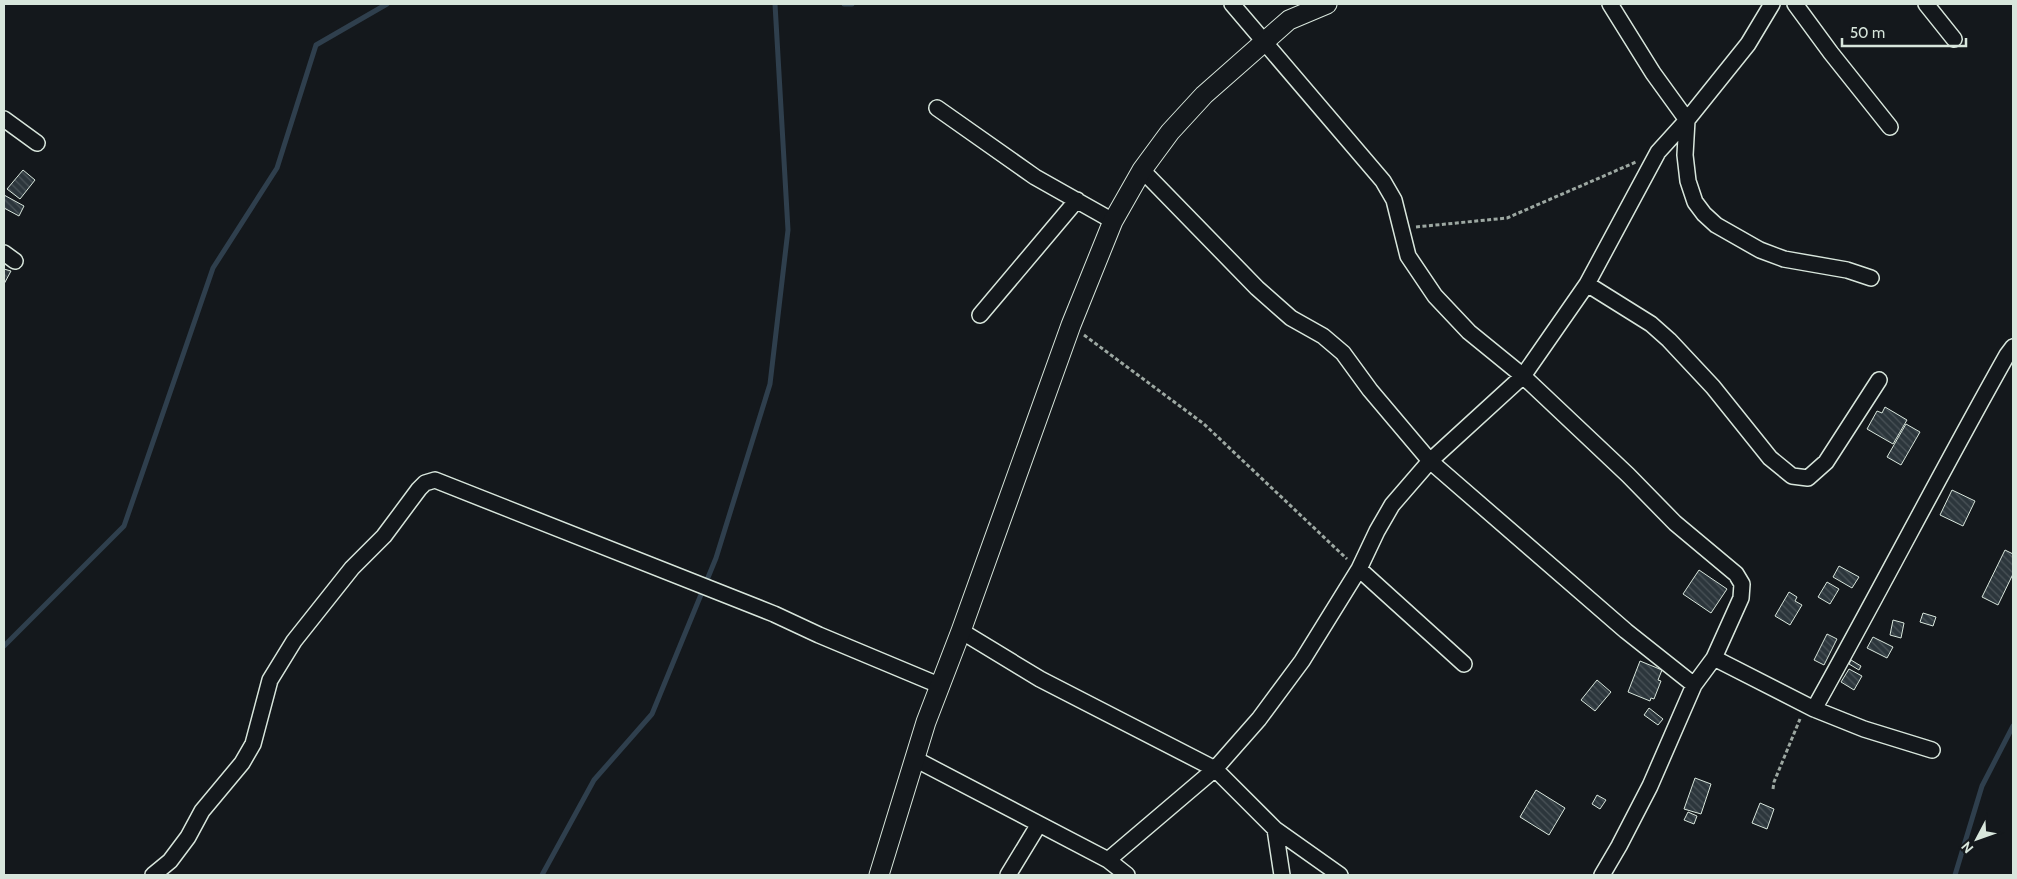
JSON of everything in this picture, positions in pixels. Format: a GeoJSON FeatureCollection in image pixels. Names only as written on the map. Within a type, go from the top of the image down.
{"type":"FeatureCollection","features":[{"type":"Feature","properties":{"kind":"street"},"geometry":{"type":"LineString","coordinates":[[1232,4],[1383,182],[1394,200],[1408,256],[1435,296],[1469,332],[1523,376],[1628,475],[1675,523],[1736,574],[1742,584],[1741,598],[1714,658],[1694,685],[1650,786],[1602,875]]}},
{"type":"Feature","properties":{"kind":"street"},"geometry":{"type":"LineString","coordinates":[[879,875],[926,722],[961,632],[1071,325],[1113,221],[1142,170],[1170,132],[1204,96],[1289,20],[1327,4]]}},
{"type":"Feature","properties":{"kind":"street"},"geometry":{"type":"LineString","coordinates":[[1610,4],[1654,73],[1687,120],[1685,155],[1688,181],[1695,202],[1704,214],[1716,225],[1760,250],[1784,259],[1847,270],[1871,278]]}},
{"type":"Feature","properties":{"kind":"street"},"geometry":{"type":"LineString","coordinates":[[1108,860],[1215,769],[1259,719],[1302,661],[1359,569],[1392,505],[1430,461],[1523,376],[1587,284],[1658,152],[1687,120],[1748,44],[1772,4]]}},
{"type":"Feature","properties":{"kind":"street"},"geometry":{"type":"LineString","coordinates":[[1795,4],[1890,127]]}},
{"type":"Feature","properties":{"kind":"street"},"geometry":{"type":"LineString","coordinates":[[1926,4],[1954,39]]}},
{"type":"Feature","properties":{"kind":"street"},"geometry":{"type":"LineString","coordinates":[[938,108],[1035,177],[1113,221]]}},
{"type":"Feature","properties":{"kind":"street"},"geometry":{"type":"LineString","coordinates":[[4,120],[37,143]]}},
{"type":"Feature","properties":{"kind":"street"},"geometry":{"type":"LineString","coordinates":[[1142,170],[1257,288],[1291,318],[1323,336],[1343,353],[1370,390],[1430,461],[1626,632],[1694,685]]}},
{"type":"Feature","properties":{"kind":"street"},"geometry":{"type":"LineString","coordinates":[[980,316],[1076,200]]}},
{"type":"Feature","properties":{"kind":"street"},"geometry":{"type":"LineString","coordinates":[[1587,284],[1650,324],[1669,340],[1713,387],[1770,458],[1792,476],[1808,478],[1826,462],[1879,380]]}},
{"type":"Feature","properties":{"kind":"street"},"geometry":{"type":"LineString","coordinates":[[1810,706],[1886,581],[1967,424],[2013,347]]}},
{"type":"Feature","properties":{"kind":"street"},"geometry":{"type":"LineString","coordinates":[[152,875],[170,860],[188,837],[202,811],[242,763],[253,744],[270,680],[294,642],[358,561],[384,536],[418,488],[425,483],[435,480],[774,614],[941,686]]}},
{"type":"Feature","properties":{"kind":"street"},"geometry":{"type":"LineString","coordinates":[[1359,569],[1464,664]]}},
{"type":"Feature","properties":{"kind":"street"},"geometry":{"type":"LineString","coordinates":[[961,632],[1040,679],[1215,769],[1276,829],[1340,875]]}},
{"type":"Feature","properties":{"kind":"street"},"geometry":{"type":"LineString","coordinates":[[1714,658],[1810,706],[1864,729],[1932,750]]}},
{"type":"Feature","properties":{"kind":"street"},"geometry":{"type":"LineString","coordinates":[[915,759],[1108,860],[1126,875]]}},
{"type":"Feature","properties":{"kind":"street"},"geometry":{"type":"LineString","coordinates":[[1008,875],[1039,824]]}},
{"type":"Feature","properties":{"kind":"street"},"geometry":{"type":"LineString","coordinates":[[1276,829],[1282,875]]}},
{"type":"Feature","properties":{"kind":"path"},"geometry":{"type":"LineString","coordinates":[[1401,228],[1507,218],[1658,152]]}},
{"type":"Feature","properties":{"kind":"path"},"geometry":{"type":"LineString","coordinates":[[1071,325],[1204,424],[1359,569]]}},
{"type":"Feature","properties":{"kind":"path"},"geometry":{"type":"LineString","coordinates":[[1773,789],[1774,782],[1810,706]]}},
{"type":"Feature","properties":{"kind":"building"},"geometry":{"type":"Polygon","coordinates":[[[23,170],[35,180],[20,199],[7,189],[23,170]]]}},
{"type":"Feature","properties":{"kind":"building"},"geometry":{"type":"Polygon","coordinates":[[[4,195],[24,206],[19,216],[4,208],[4,195]]]}},
{"type":"Feature","properties":{"kind":"building"},"geometry":{"type":"Polygon","coordinates":[[[4,269],[11,271],[4,284],[4,269]]]}},
{"type":"Feature","properties":{"kind":"building"},"geometry":{"type":"Polygon","coordinates":[[[1885,407],[1907,420],[1893,444],[1867,429],[1877,411],[1882,413],[1885,407]]]}},
{"type":"Feature","properties":{"kind":"building"},"geometry":{"type":"Polygon","coordinates":[[[1906,424],[1920,432],[1901,465],[1887,457],[1906,424]]]}},
{"type":"Feature","properties":{"kind":"building"},"geometry":{"type":"Polygon","coordinates":[[[1952,490],[1975,501],[1963,526],[1940,515],[1952,490]]]}},
{"type":"Feature","properties":{"kind":"building"},"geometry":{"type":"Polygon","coordinates":[[[2005,550],[2013,554],[2013,574],[1998,605],[1982,597],[2005,550]]]}},
{"type":"Feature","properties":{"kind":"building"},"geometry":{"type":"Polygon","coordinates":[[[1839,566],[1859,577],[1852,588],[1833,577],[1839,566]]]}},
{"type":"Feature","properties":{"kind":"building"},"geometry":{"type":"Polygon","coordinates":[[[1699,570],[1727,589],[1711,613],[1683,594],[1699,570]]]}},
{"type":"Feature","properties":{"kind":"building"},"geometry":{"type":"Polygon","coordinates":[[[1827,582],[1839,589],[1830,604],[1818,597],[1827,582]]]}},
{"type":"Feature","properties":{"kind":"building"},"geometry":{"type":"Polygon","coordinates":[[[1789,592],[1797,597],[1795,601],[1802,605],[1790,625],[1775,616],[1789,592]]]}},
{"type":"Feature","properties":{"kind":"building"},"geometry":{"type":"Polygon","coordinates":[[[1923,613],[1936,617],[1933,626],[1920,622],[1923,613]]]}},
{"type":"Feature","properties":{"kind":"building"},"geometry":{"type":"Polygon","coordinates":[[[1893,620],[1904,623],[1901,638],[1890,635],[1893,620]]]}},
{"type":"Feature","properties":{"kind":"building"},"geometry":{"type":"Polygon","coordinates":[[[1827,634],[1837,639],[1824,665],[1814,660],[1827,634]]]}},
{"type":"Feature","properties":{"kind":"building"},"geometry":{"type":"Polygon","coordinates":[[[1873,637],[1893,647],[1887,658],[1867,648],[1873,637]]]}},
{"type":"Feature","properties":{"kind":"building"},"geometry":{"type":"Polygon","coordinates":[[[1851,660],[1861,666],[1859,670],[1849,664],[1851,660]]]}},
{"type":"Feature","properties":{"kind":"building"},"geometry":{"type":"Polygon","coordinates":[[[1640,661],[1662,670],[1658,680],[1661,681],[1654,699],[1651,698],[1650,701],[1628,692],[1640,661]]]}},
{"type":"Feature","properties":{"kind":"building"},"geometry":{"type":"Polygon","coordinates":[[[1849,669],[1862,676],[1854,690],[1841,682],[1849,669]]]}},
{"type":"Feature","properties":{"kind":"building"},"geometry":{"type":"Polygon","coordinates":[[[1597,680],[1611,692],[1595,711],[1581,700],[1597,680]]]}},
{"type":"Feature","properties":{"kind":"building"},"geometry":{"type":"Polygon","coordinates":[[[1649,708],[1663,719],[1658,725],[1644,715],[1649,708]]]}},
{"type":"Feature","properties":{"kind":"building"},"geometry":{"type":"Polygon","coordinates":[[[1695,778],[1711,784],[1701,814],[1684,809],[1695,778]]]}},
{"type":"Feature","properties":{"kind":"building"},"geometry":{"type":"Polygon","coordinates":[[[1536,790],[1565,808],[1549,835],[1520,817],[1536,790]]]}},
{"type":"Feature","properties":{"kind":"building"},"geometry":{"type":"Polygon","coordinates":[[[1597,795],[1606,800],[1600,809],[1592,804],[1597,795]]]}},
{"type":"Feature","properties":{"kind":"building"},"geometry":{"type":"Polygon","coordinates":[[[1760,803],[1774,809],[1767,829],[1752,823],[1760,803]]]}},
{"type":"Feature","properties":{"kind":"building"},"geometry":{"type":"Polygon","coordinates":[[[1688,812],[1697,816],[1694,824],[1684,820],[1688,812]]]}},
{"type":"Feature","properties":{"kind":"waterway"},"geometry":{"type":"LineString","coordinates":[[4,646],[124,526],[213,268],[277,168],[316,45],[387,4]]}},
{"type":"Feature","properties":{"kind":"waterway"},"geometry":{"type":"LineString","coordinates":[[542,875],[594,780],[652,714],[716,558],[770,384],[788,230],[775,4]]}},
{"type":"Feature","properties":{"kind":"waterway"},"geometry":{"type":"LineString","coordinates":[[844,4],[852,4]]}},
{"type":"Feature","properties":{"kind":"waterway"},"geometry":{"type":"LineString","coordinates":[[1955,875],[1982,786],[2013,726]]}}]}
